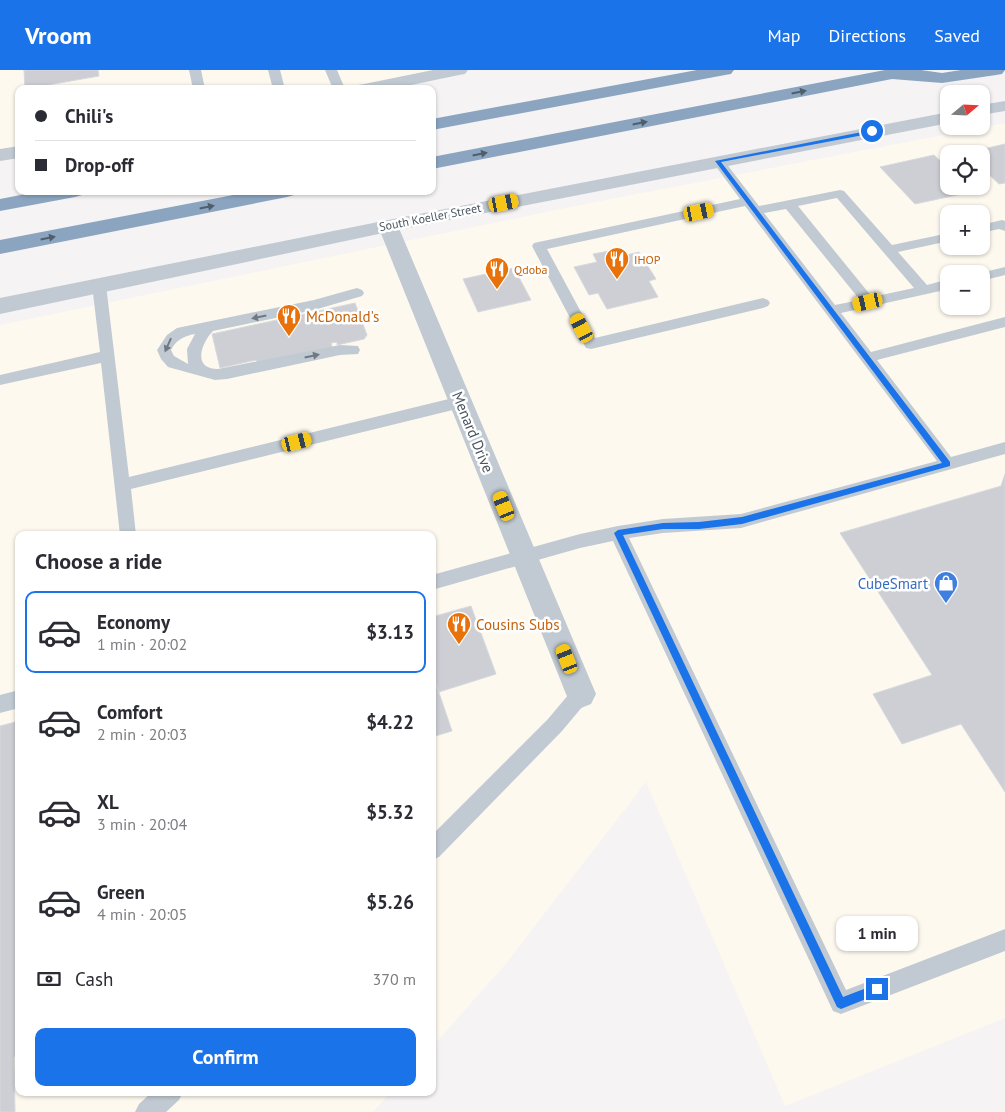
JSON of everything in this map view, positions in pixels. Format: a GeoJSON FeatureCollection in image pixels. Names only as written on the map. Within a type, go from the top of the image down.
{"type":"FeatureCollection","features":[{"type":"Feature","properties":{"kind":"highway"},"geometry":{"type":"LineString","coordinates":[[540,104],[631,74],[654,70]]}},
{"type":"Feature","properties":{"kind":"highway"},"geometry":{"type":"LineString","coordinates":[[436,124],[725,70]]}},
{"type":"Feature","properties":{"kind":"highway"},"geometry":{"type":"LineString","coordinates":[[436,162],[912,70]]}},
{"type":"Feature","properties":{"kind":"highway"},"geometry":{"type":"LineString","coordinates":[[892,74],[942,78],[996,70]]}},
{"type":"Feature","properties":{"kind":"highway"},"geometry":{"type":"LineString","coordinates":[[2,205],[54,195]]}},
{"type":"Feature","properties":{"kind":"highway"},"geometry":{"type":"LineString","coordinates":[[0,247],[266,195]]}},
{"type":"Feature","properties":{"kind":"street"},"geometry":{"type":"LineString","coordinates":[[384,85],[459,70]]}},
{"type":"Feature","properties":{"kind":"street"},"geometry":{"type":"LineString","coordinates":[[990,108],[1005,106]]}},
{"type":"Feature","properties":{"kind":"street","name":"South Koeller Street"},"geometry":{"type":"LineString","coordinates":[[0,306],[388,226],[940,118]]}},
{"type":"Feature","properties":{"kind":"street"},"geometry":{"type":"LineString","coordinates":[[0,155],[15,153]]}},
{"type":"Feature","properties":{"kind":"street","name":"Menard Drive"},"geometry":{"type":"LineString","coordinates":[[388,226],[581,694]]}},
{"type":"Feature","properties":{"kind":"lane"},"geometry":{"type":"LineString","coordinates":[[194,70],[198,85]]}},
{"type":"Feature","properties":{"kind":"lane"},"geometry":{"type":"LineString","coordinates":[[274,70],[278,85]]}},
{"type":"Feature","properties":{"kind":"lane"},"geometry":{"type":"LineString","coordinates":[[331,70],[337,85]]}},
{"type":"Feature","properties":{"kind":"lane"},"geometry":{"type":"LineString","coordinates":[[718,161],[948,464]]}},
{"type":"Feature","properties":{"kind":"lane"},"geometry":{"type":"LineString","coordinates":[[763,303],[591,344],[539,246],[752,206],[790,205],[840,194],[924,290]]}},
{"type":"Feature","properties":{"kind":"lane"},"geometry":{"type":"LineString","coordinates":[[790,205],[868,302]]}},
{"type":"Feature","properties":{"kind":"lane"},"geometry":{"type":"LineString","coordinates":[[990,227],[1002,224],[1005,227]]}},
{"type":"Feature","properties":{"kind":"lane"},"geometry":{"type":"LineString","coordinates":[[889,250],[940,239]]}},
{"type":"Feature","properties":{"kind":"lane"},"geometry":{"type":"LineString","coordinates":[[990,274],[1005,271]]}},
{"type":"Feature","properties":{"kind":"lane"},"geometry":{"type":"LineString","coordinates":[[99,285],[128,531]]}},
{"type":"Feature","properties":{"kind":"lane"},"geometry":{"type":"LineString","coordinates":[[831,311],[940,286]]}},
{"type":"Feature","properties":{"kind":"lane"},"geometry":{"type":"LineString","coordinates":[[353,350],[340,350],[227,374],[213,375],[174,364],[168,360],[164,350],[167,342],[176,334],[194,328],[209,327],[314,305],[357,293]]}},
{"type":"Feature","properties":{"kind":"lane"},"geometry":{"type":"LineString","coordinates":[[867,358],[1005,322]]}},
{"type":"Feature","properties":{"kind":"lane"},"geometry":{"type":"LineString","coordinates":[[203,372],[197,366],[194,356],[195,348],[203,332],[209,327]]}},
{"type":"Feature","properties":{"kind":"lane"},"geometry":{"type":"LineString","coordinates":[[0,380],[107,356]]}},
{"type":"Feature","properties":{"kind":"lane"},"geometry":{"type":"LineString","coordinates":[[122,484],[461,402]]}},
{"type":"Feature","properties":{"kind":"lane"},"geometry":{"type":"LineString","coordinates":[[436,582],[618,533],[663,526],[742,521],[1005,448]]}},
{"type":"Feature","properties":{"kind":"lane"},"geometry":{"type":"LineString","coordinates":[[618,533],[841,1003],[1005,940]]}},
{"type":"Feature","properties":{"kind":"lane"},"geometry":{"type":"LineString","coordinates":[[436,846],[555,725],[581,694]]}},
{"type":"Feature","properties":{"kind":"lane"},"geometry":{"type":"LineString","coordinates":[[0,704],[15,700]]}},
{"type":"Feature","properties":{"kind":"lane"},"geometry":{"type":"LineString","coordinates":[[147,1112],[166,1096]]}},
{"type":"Feature","properties":{"kind":"shaded area"},"geometry":{"type":"Polygon","coordinates":[[[0,70],[459,70],[384,85],[15,85],[15,153],[0,155],[0,70]]]}},
{"type":"Feature","properties":{"kind":"shaded area"},"geometry":{"type":"Polygon","coordinates":[[[1005,123],[1005,1018],[785,1106],[646,782],[504,966],[436,1043],[436,531],[15,531],[15,1096],[387,1096],[373,1112],[0,1112],[0,325],[590,203],[943,135],[990,135],[990,126],[1005,123]]]}},
{"type":"Feature","properties":{"kind":"building"},"geometry":{"type":"Polygon","coordinates":[[[24,70],[98,70],[99,76],[48,85],[25,85],[24,70]]]}},
{"type":"Feature","properties":{"kind":"building"},"geometry":{"type":"Polygon","coordinates":[[[1005,144],[1005,183],[999,184],[990,176],[990,147],[1005,144]]]}},
{"type":"Feature","properties":{"kind":"building"},"geometry":{"type":"Polygon","coordinates":[[[934,155],[940,161],[940,195],[957,195],[915,204],[880,167],[934,155]]]}},
{"type":"Feature","properties":{"kind":"building","name":"IHOP"},"geometry":{"type":"Polygon","coordinates":[[[609,251],[613,258],[639,252],[656,279],[649,281],[658,297],[607,309],[598,293],[589,295],[574,267],[597,262],[593,254],[609,251]]]}},
{"type":"Feature","properties":{"kind":"building","name":"Qdoba"},"geometry":{"type":"Polygon","coordinates":[[[514,268],[531,300],[478,312],[463,279],[514,268]]]}},
{"type":"Feature","properties":{"kind":"building","name":"McDonald's"},"geometry":{"type":"Polygon","coordinates":[[[355,303],[367,335],[364,339],[337,345],[337,342],[331,343],[332,347],[258,364],[256,360],[220,368],[212,334],[355,303]]]}},
{"type":"Feature","properties":{"kind":"building","name":"CubeSmart"},"geometry":{"type":"Polygon","coordinates":[[[1005,474],[1005,792],[961,724],[902,744],[873,694],[932,675],[840,533],[1001,486],[1005,474]]]}},
{"type":"Feature","properties":{"kind":"building","name":"Cousins Subs"},"geometry":{"type":"Polygon","coordinates":[[[471,606],[496,674],[439,692],[436,683],[436,616],[471,606]]]}},
{"type":"Feature","properties":{"kind":"building"},"geometry":{"type":"Polygon","coordinates":[[[436,684],[452,731],[436,736],[436,684]]]}},
{"type":"Feature","properties":{"kind":"building"},"geometry":{"type":"Polygon","coordinates":[[[15,722],[15,1112],[0,1112],[0,726],[15,722]]]}},
{"type":"Feature","properties":{"kind":"place","name":"IHOP"},"geometry":{"type":"Point","coordinates":[617,280]}},
{"type":"Feature","properties":{"kind":"place","name":"Qdoba"},"geometry":{"type":"Point","coordinates":[497,290]}},
{"type":"Feature","properties":{"kind":"place","name":"McDonald's"},"geometry":{"type":"Point","coordinates":[289,337]}},
{"type":"Feature","properties":{"kind":"place","name":"CubeSmart"},"geometry":{"type":"Point","coordinates":[946,604]}},
{"type":"Feature","properties":{"kind":"place","name":"Cousins Subs"},"geometry":{"type":"Point","coordinates":[459,645]}},
{"type":"Feature","properties":{"kind":"route"},"geometry":{"type":"LineString","coordinates":[[872,131],[718,161],[948,464],[742,521],[663,526],[618,533],[841,1003],[877,989]]}}]}
